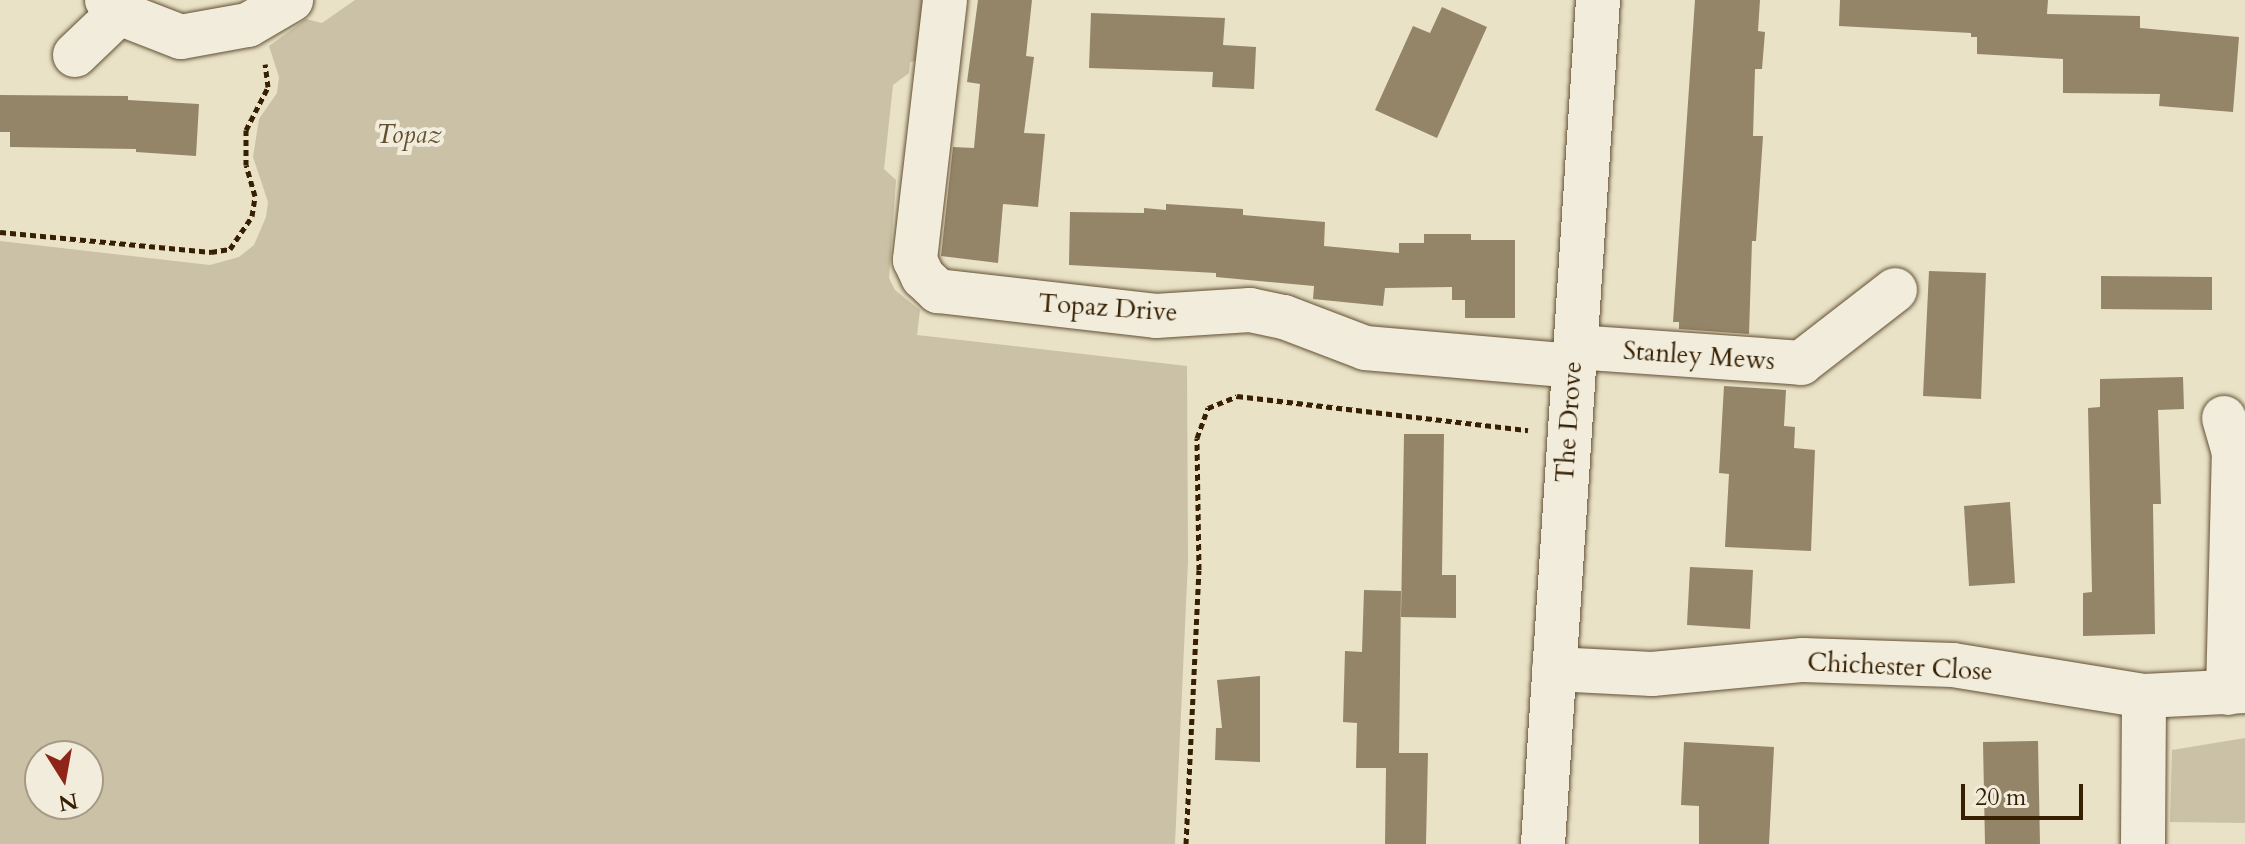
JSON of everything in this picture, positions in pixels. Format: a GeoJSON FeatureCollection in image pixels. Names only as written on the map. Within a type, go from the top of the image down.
{"type":"FeatureCollection","features":[{"type":"Feature","properties":{"kind":"street"},"geometry":{"type":"LineString","coordinates":[[75,55],[113,6],[181,37],[248,25],[291,0]]}},
{"type":"Feature","properties":{"kind":"street","name":"Topaz Drive"},"geometry":{"type":"LineString","coordinates":[[945,0],[915,260],[923,277],[938,291],[1156,316],[1250,310],[1284,317],[1365,348],[1574,357]]}},
{"type":"Feature","properties":{"kind":"street","name":"The Drove"},"geometry":{"type":"LineString","coordinates":[[1543,844],[1567,435],[1598,0]]}},
{"type":"Feature","properties":{"kind":"street","name":"Stanley Mews"},"geometry":{"type":"LineString","coordinates":[[1574,357],[1801,363],[1895,290]]}},
{"type":"Feature","properties":{"kind":"street"},"geometry":{"type":"LineString","coordinates":[[2235,442],[2236,692]]}},
{"type":"Feature","properties":{"kind":"street","name":"Chichester Close"},"geometry":{"type":"LineString","coordinates":[[1554,669],[1652,674],[1803,660],[1953,665],[2144,696],[2236,692]]}},
{"type":"Feature","properties":{"kind":"street"},"geometry":{"type":"LineString","coordinates":[[2143,844],[2144,696]]}},
{"type":"Feature","properties":{"kind":"path"},"geometry":{"type":"LineString","coordinates":[[0,232],[211,252],[230,249],[252,216],[255,196],[246,165],[246,130],[268,87],[267,69],[248,25]]}},
{"type":"Feature","properties":{"kind":"path"},"geometry":{"type":"LineString","coordinates":[[1186,844],[1199,570],[1197,438],[1208,408],[1237,396],[1567,435]]}},
{"type":"Feature","properties":{"kind":"green space","name":"Topaz"},"geometry":{"type":"Polygon","coordinates":[[[355,0],[930,0],[921,60],[910,62],[909,73],[893,85],[884,169],[896,180],[889,278],[895,290],[920,310],[917,335],[1187,366],[1188,561],[1175,844],[0,844],[0,241],[210,265],[239,257],[254,245],[266,217],[268,202],[253,157],[259,119],[277,93],[279,77],[269,46],[306,19],[322,23],[355,0]]]}},
{"type":"Feature","properties":{"kind":"green space"},"geometry":{"type":"Polygon","coordinates":[[[2245,738],[2245,823],[2170,822],[2172,750],[2245,738]]]}},
{"type":"Feature","properties":{"kind":"building"},"geometry":{"type":"Polygon","coordinates":[[[978,0],[1032,0],[1026,56],[1034,57],[1024,133],[1045,134],[1038,207],[1003,204],[998,263],[941,256],[953,147],[974,148],[980,84],[967,82],[978,0]]]}},
{"type":"Feature","properties":{"kind":"building"},"geometry":{"type":"Polygon","coordinates":[[[1695,0],[1760,0],[1758,31],[1765,32],[1762,69],[1755,69],[1753,136],[1763,136],[1756,241],[1752,241],[1749,334],[1679,329],[1679,322],[1673,322],[1695,0]]]}},
{"type":"Feature","properties":{"kind":"building"},"geometry":{"type":"Polygon","coordinates":[[[1840,0],[2048,0],[2047,14],[2140,16],[2140,28],[2239,37],[2233,112],[2159,106],[2160,94],[2063,93],[2063,59],[1977,54],[1977,37],[1971,37],[1971,33],[1839,26],[1840,0]]]}},
{"type":"Feature","properties":{"kind":"building"},"geometry":{"type":"Polygon","coordinates":[[[1442,7],[1487,27],[1437,138],[1375,110],[1413,26],[1430,33],[1442,7]]]}},
{"type":"Feature","properties":{"kind":"building"},"geometry":{"type":"Polygon","coordinates":[[[1091,13],[1225,18],[1223,45],[1256,47],[1254,89],[1212,87],[1213,72],[1089,68],[1091,13]]]}},
{"type":"Feature","properties":{"kind":"building"},"geometry":{"type":"Polygon","coordinates":[[[0,95],[128,96],[128,100],[199,104],[196,156],[136,152],[136,149],[10,147],[10,132],[0,132],[0,95]]]}},
{"type":"Feature","properties":{"kind":"building"},"geometry":{"type":"Polygon","coordinates":[[[1166,204],[1243,209],[1243,215],[1325,222],[1324,246],[1399,253],[1399,243],[1424,243],[1424,234],[1471,234],[1471,240],[1515,240],[1515,318],[1465,318],[1465,300],[1452,300],[1452,287],[1385,288],[1383,306],[1313,299],[1314,286],[1216,277],[1216,273],[1069,265],[1070,212],[1144,213],[1144,208],[1166,210],[1166,204]]]}},
{"type":"Feature","properties":{"kind":"building"},"geometry":{"type":"Polygon","coordinates":[[[1929,271],[1986,273],[1981,399],[1923,396],[1929,271]]]}},
{"type":"Feature","properties":{"kind":"building"},"geometry":{"type":"Polygon","coordinates":[[[2101,276],[2212,277],[2212,310],[2101,309],[2101,276]]]}},
{"type":"Feature","properties":{"kind":"building"},"geometry":{"type":"Polygon","coordinates":[[[2183,377],[2184,409],[2158,410],[2161,504],[2153,504],[2155,634],[2083,636],[2083,593],[2092,592],[2088,408],[2100,407],[2100,379],[2183,377]]]}},
{"type":"Feature","properties":{"kind":"building"},"geometry":{"type":"Polygon","coordinates":[[[1724,386],[1786,390],[1784,426],[1795,427],[1794,448],[1815,450],[1811,551],[1725,547],[1729,474],[1719,473],[1724,386]]]}},
{"type":"Feature","properties":{"kind":"building"},"geometry":{"type":"Polygon","coordinates":[[[1404,434],[1444,434],[1442,575],[1456,575],[1456,618],[1401,617],[1404,434]]]}},
{"type":"Feature","properties":{"kind":"building"},"geometry":{"type":"Polygon","coordinates":[[[2010,502],[2015,583],[1969,586],[1964,506],[2010,502]]]}},
{"type":"Feature","properties":{"kind":"building"},"geometry":{"type":"Polygon","coordinates":[[[1690,567],[1753,570],[1750,629],[1687,625],[1690,567]]]}},
{"type":"Feature","properties":{"kind":"building"},"geometry":{"type":"Polygon","coordinates":[[[1364,590],[1401,591],[1399,753],[1428,753],[1426,844],[1385,844],[1386,768],[1356,768],[1357,723],[1343,722],[1345,651],[1362,652],[1364,590]]]}},
{"type":"Feature","properties":{"kind":"building"},"geometry":{"type":"Polygon","coordinates":[[[1260,676],[1260,762],[1215,760],[1216,728],[1222,728],[1217,680],[1260,676]]]}},
{"type":"Feature","properties":{"kind":"building"},"geometry":{"type":"Polygon","coordinates":[[[2038,741],[2040,844],[1985,844],[1983,742],[2038,741]]]}},
{"type":"Feature","properties":{"kind":"building"},"geometry":{"type":"Polygon","coordinates":[[[1684,742],[1774,747],[1769,844],[1699,844],[1699,806],[1681,805],[1684,742]]]}}]}
